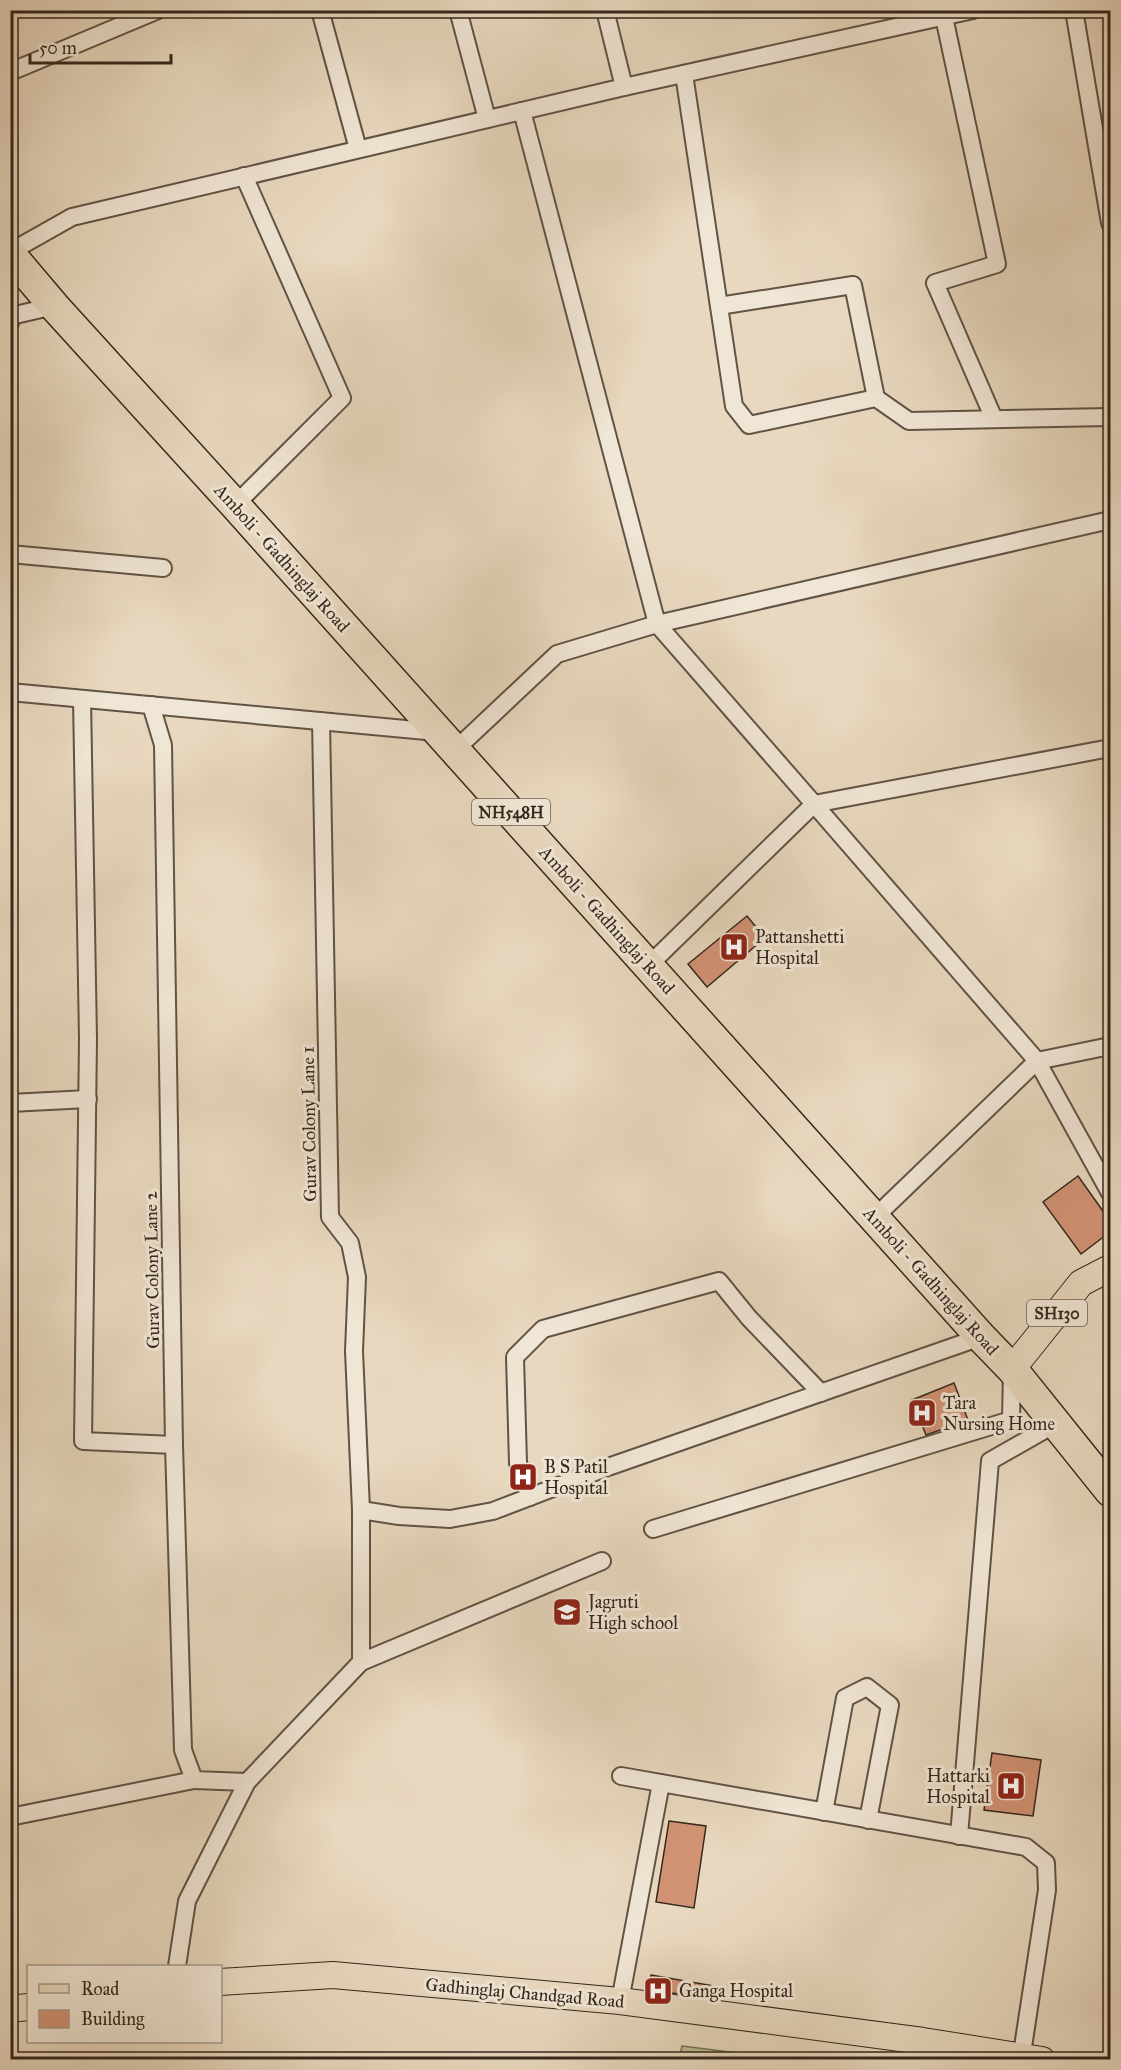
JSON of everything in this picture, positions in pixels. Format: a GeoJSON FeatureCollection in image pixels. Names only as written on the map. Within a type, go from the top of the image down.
{"type":"FeatureCollection","features":[{"type":"Feature","properties":{"kind":"highway","name":"Amboli - Gadhinglaj Road"},"geometry":{"type":"LineString","coordinates":[[10,253],[54,306],[1012,1369]]}},
{"type":"Feature","properties":{"kind":"highway","name":"NH548H"},"geometry":{"type":"LineString","coordinates":[[1012,1369],[1110,1491]]}},
{"type":"Feature","properties":{"kind":"main road","name":"SH130"},"geometry":{"type":"LineString","coordinates":[[1012,1369],[1081,1283],[1110,1268]]}},
{"type":"Feature","properties":{"kind":"main road","name":"Gadhinglaj Chandgad Road"},"geometry":{"type":"LineString","coordinates":[[222,1982],[333,1975],[620,2001],[923,2041],[1028,2058]]}},
{"type":"Feature","properties":{"kind":"main road"},"geometry":{"type":"LineString","coordinates":[[10,2009],[27,2007]]}},
{"type":"Feature","properties":{"kind":"street"},"geometry":{"type":"LineString","coordinates":[[10,72],[158,10]]}},
{"type":"Feature","properties":{"kind":"street"},"geometry":{"type":"LineString","coordinates":[[320,10],[358,149]]}},
{"type":"Feature","properties":{"kind":"street"},"geometry":{"type":"LineString","coordinates":[[458,10],[488,119]]}},
{"type":"Feature","properties":{"kind":"street"},"geometry":{"type":"LineString","coordinates":[[605,10],[624,87]]}},
{"type":"Feature","properties":{"kind":"street"},"geometry":{"type":"LineString","coordinates":[[10,253],[72,217],[624,87],[973,10]]}},
{"type":"Feature","properties":{"kind":"street"},"geometry":{"type":"LineString","coordinates":[[1074,10],[1107,186],[1110,223]]}},
{"type":"Feature","properties":{"kind":"street"},"geometry":{"type":"LineString","coordinates":[[944,17],[997,264],[935,283],[994,419]]}},
{"type":"Feature","properties":{"kind":"street"},"geometry":{"type":"LineString","coordinates":[[684,74],[734,406],[749,425],[876,398]]}},
{"type":"Feature","properties":{"kind":"street"},"geometry":{"type":"LineString","coordinates":[[522,111],[657,624],[1037,1061],[1110,1193]]}},
{"type":"Feature","properties":{"kind":"street"},"geometry":{"type":"LineString","coordinates":[[235,505],[342,398],[244,176]]}},
{"type":"Feature","properties":{"kind":"street"},"geometry":{"type":"LineString","coordinates":[[719,306],[853,285],[876,398],[909,421],[1110,417]]}},
{"type":"Feature","properties":{"kind":"street"},"geometry":{"type":"LineString","coordinates":[[10,323],[11,316],[54,306]]}},
{"type":"Feature","properties":{"kind":"street"},"geometry":{"type":"LineString","coordinates":[[10,692],[321,721],[447,741],[557,654],[657,624],[1110,520]]}},
{"type":"Feature","properties":{"kind":"street"},"geometry":{"type":"LineString","coordinates":[[10,554],[163,568]]}},
{"type":"Feature","properties":{"kind":"street"},"geometry":{"type":"LineString","coordinates":[[82,699],[88,1039],[83,1441],[174,1445]]}},
{"type":"Feature","properties":{"kind":"street","name":"Gurav Colony Lane 2"},"geometry":{"type":"LineString","coordinates":[[151,705],[163,745],[174,1445],[183,1750],[194,1780]]}},
{"type":"Feature","properties":{"kind":"street","name":"Gurav Colony Lane 1"},"geometry":{"type":"LineString","coordinates":[[321,721],[330,1217],[350,1243],[357,1278],[354,1351],[361,1510],[361,1662]]}},
{"type":"Feature","properties":{"kind":"street"},"geometry":{"type":"LineString","coordinates":[[648,966],[814,804],[1110,748]]}},
{"type":"Feature","properties":{"kind":"street"},"geometry":{"type":"LineString","coordinates":[[874,1218],[1037,1061],[1110,1046]]}},
{"type":"Feature","properties":{"kind":"street"},"geometry":{"type":"LineString","coordinates":[[10,1103],[88,1099]]}},
{"type":"Feature","properties":{"kind":"street"},"geometry":{"type":"LineString","coordinates":[[530,1497],[518,1462],[515,1357],[543,1329],[719,1281],[749,1318],[821,1393]]}},
{"type":"Feature","properties":{"kind":"street"},"geometry":{"type":"LineString","coordinates":[[361,1510],[399,1516],[450,1519],[493,1511],[608,1467],[981,1337]]}},
{"type":"Feature","properties":{"kind":"street"},"geometry":{"type":"LineString","coordinates":[[653,1529],[1011,1420],[1012,1369]]}},
{"type":"Feature","properties":{"kind":"street"},"geometry":{"type":"LineString","coordinates":[[959,1836],[990,1461],[1055,1424]]}},
{"type":"Feature","properties":{"kind":"street"},"geometry":{"type":"LineString","coordinates":[[177,1965],[187,1901],[247,1782],[361,1662],[602,1561]]}},
{"type":"Feature","properties":{"kind":"street"},"geometry":{"type":"LineString","coordinates":[[824,1812],[845,1698],[867,1687],[890,1705],[868,1820]]}},
{"type":"Feature","properties":{"kind":"street"},"geometry":{"type":"LineString","coordinates":[[621,1776],[1026,1847],[1046,1863],[1047,1890],[1028,2058]]}},
{"type":"Feature","properties":{"kind":"street"},"geometry":{"type":"LineString","coordinates":[[10,1816],[194,1780],[247,1782]]}},
{"type":"Feature","properties":{"kind":"street"},"geometry":{"type":"LineString","coordinates":[[620,2001],[661,1783]]}},
{"type":"Feature","properties":{"kind":"green space"},"geometry":{"type":"Polygon","coordinates":[[[682,2046],[785,2059],[679,2059],[682,2046]]]}},
{"type":"Feature","properties":{"kind":"building"},"geometry":{"type":"Polygon","coordinates":[[[747,916],[765,938],[707,987],[688,964],[747,916]]]}},
{"type":"Feature","properties":{"kind":"building"},"geometry":{"type":"Polygon","coordinates":[[[1078,1176],[1110,1221],[1110,1232],[1081,1254],[1043,1202],[1078,1176]]]}},
{"type":"Feature","properties":{"kind":"building"},"geometry":{"type":"Polygon","coordinates":[[[954,1383],[968,1420],[926,1435],[912,1400],[954,1383]]]}},
{"type":"Feature","properties":{"kind":"building"},"geometry":{"type":"Polygon","coordinates":[[[992,1753],[1041,1760],[1033,1816],[984,1810],[992,1753]]]}},
{"type":"Feature","properties":{"kind":"building"},"geometry":{"type":"Polygon","coordinates":[[[669,1821],[706,1826],[694,1908],[656,1902],[669,1821]]]}},
{"type":"Feature","properties":{"kind":"building"},"geometry":{"type":"Polygon","coordinates":[[[651,1975],[720,1987],[717,1999],[649,1990],[651,1975]]]}},
{"type":"Feature","properties":{"kind":"place","name":"Pattanshetti Hospital"},"geometry":{"type":"Point","coordinates":[734,947]}},
{"type":"Feature","properties":{"kind":"place","name":"Tara Nursing Home"},"geometry":{"type":"Point","coordinates":[922,1413]}},
{"type":"Feature","properties":{"kind":"place","name":"B S Patil Hospital"},"geometry":{"type":"Point","coordinates":[523,1477]}},
{"type":"Feature","properties":{"kind":"place","name":"Jagruti High school"},"geometry":{"type":"Point","coordinates":[567,1612]}},
{"type":"Feature","properties":{"kind":"place","name":"Hattarki Hospital"},"geometry":{"type":"Point","coordinates":[1011,1786]}},
{"type":"Feature","properties":{"kind":"place","name":"Ganga Hospital"},"geometry":{"type":"Point","coordinates":[658,1991]}}]}
